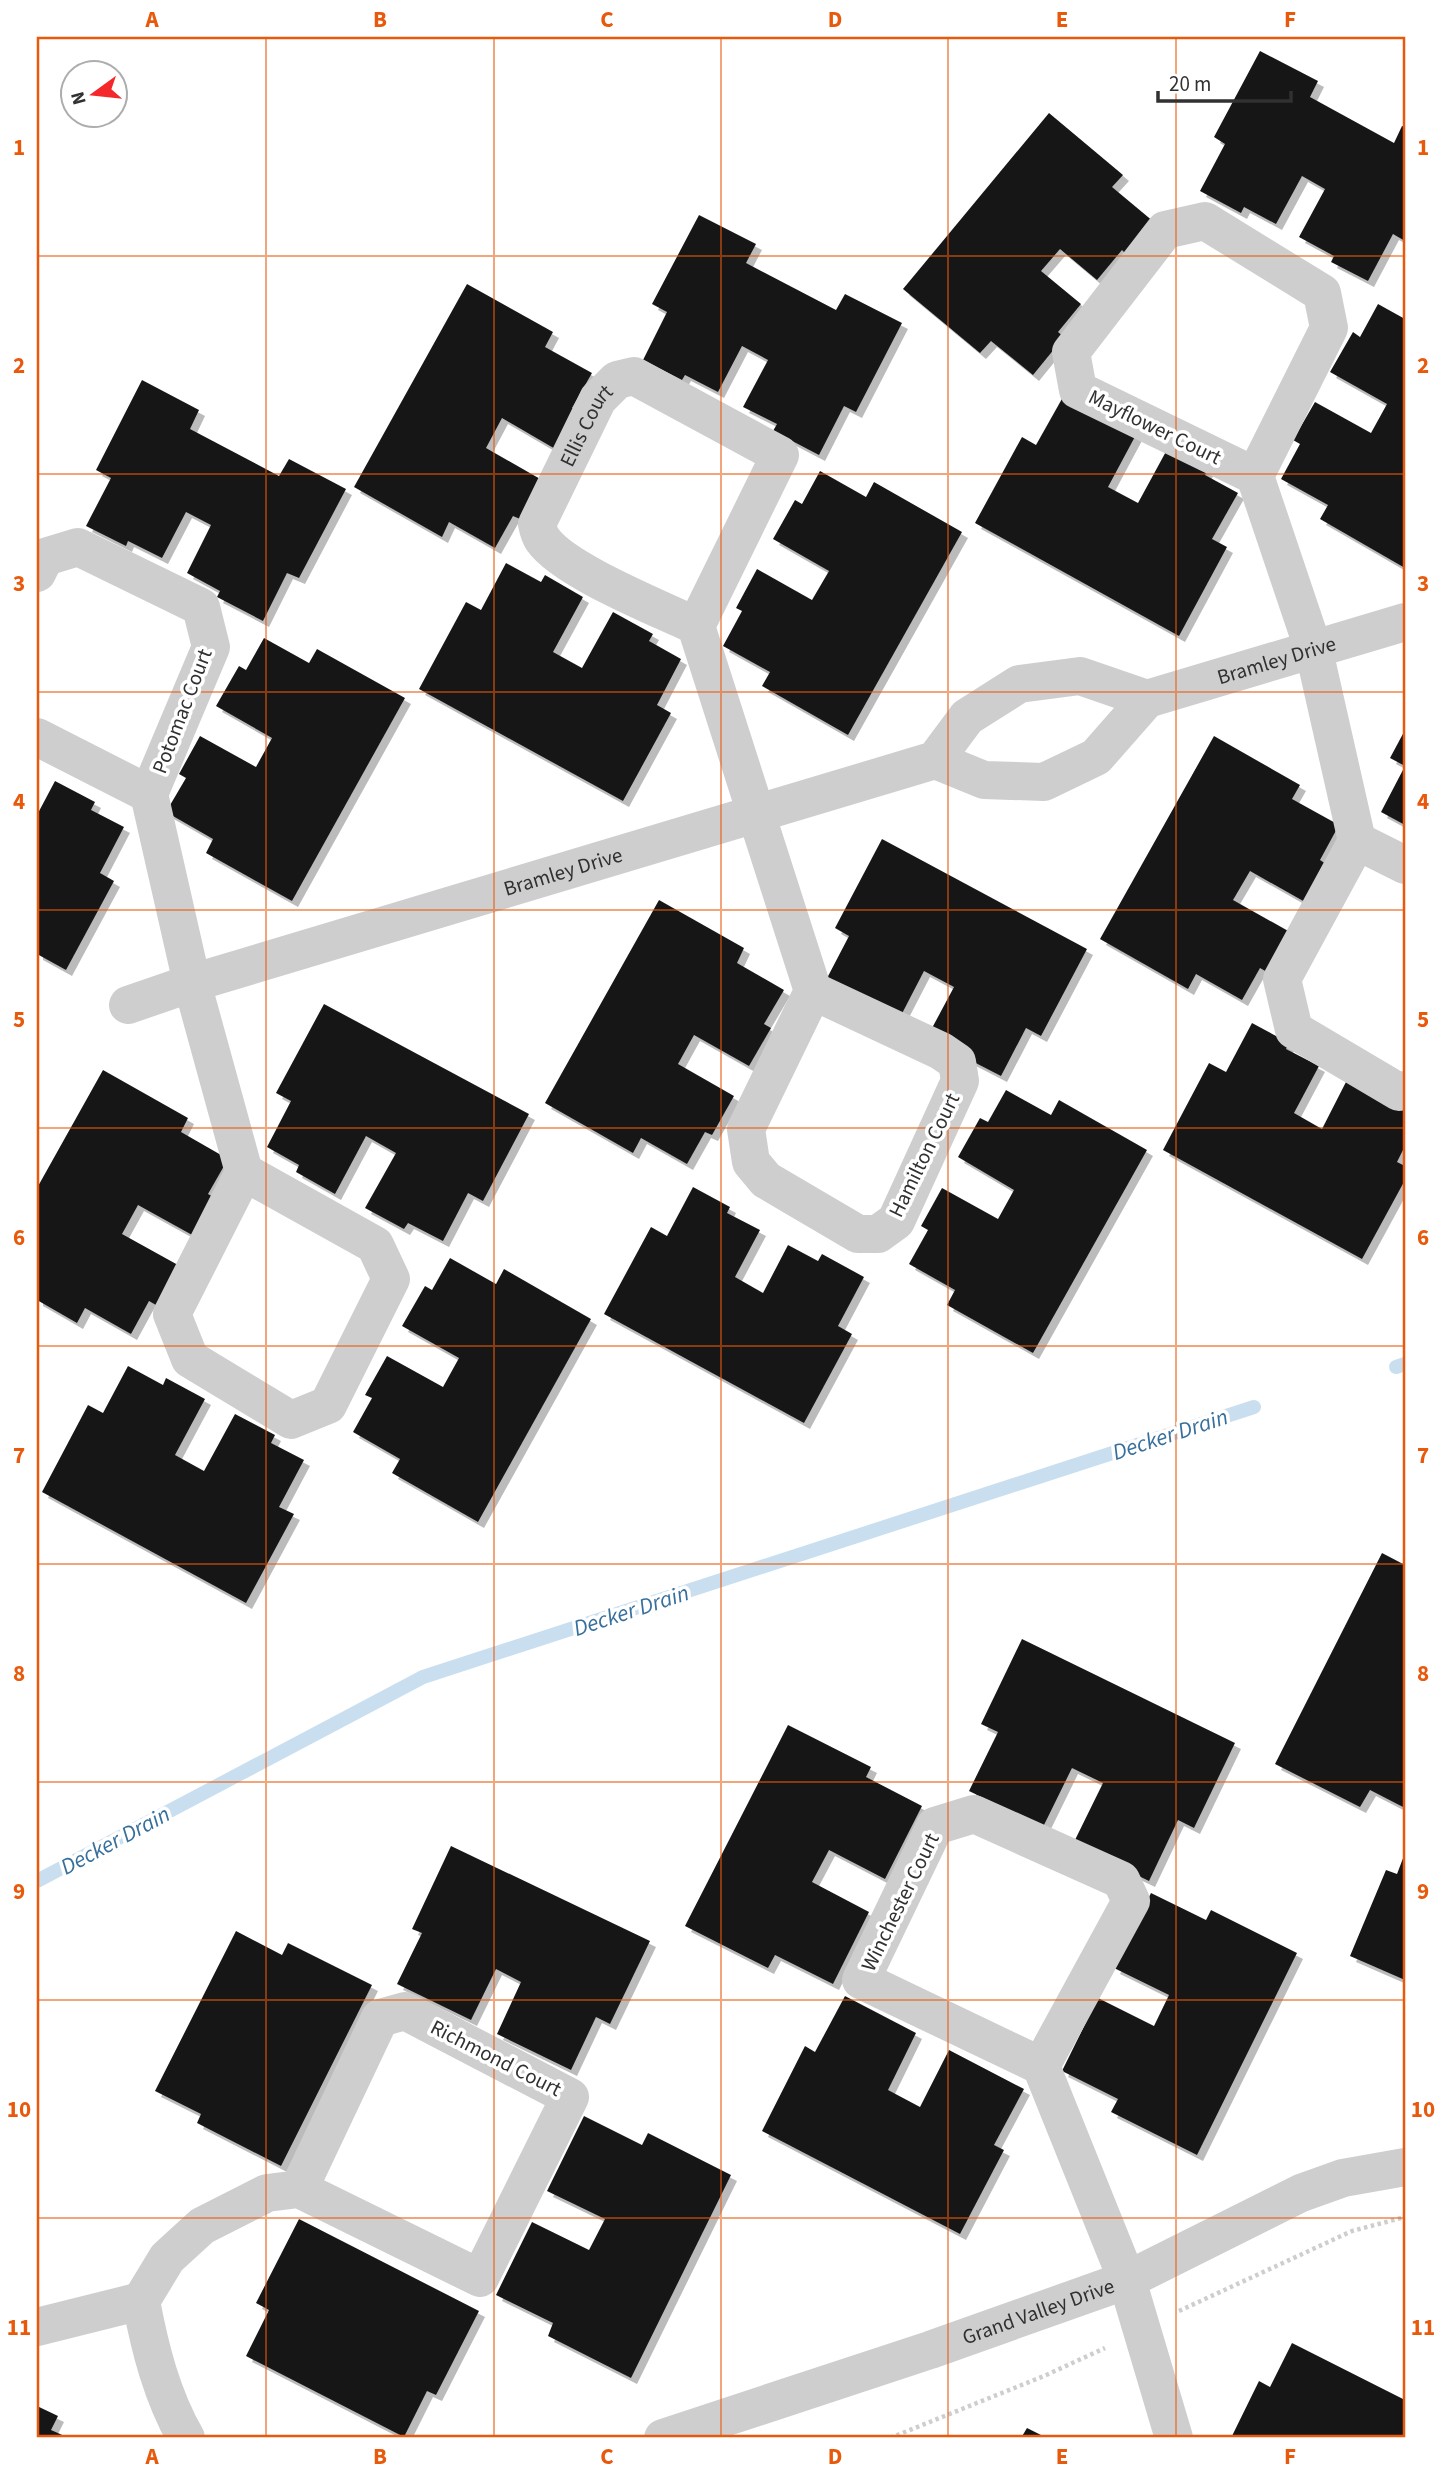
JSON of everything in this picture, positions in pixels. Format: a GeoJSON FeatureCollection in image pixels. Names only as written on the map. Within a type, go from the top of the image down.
{"type":"FeatureCollection","features":[{"type":"Feature","properties":{"kind":"street","name":"Mayflower Court"},"geometry":{"type":"LineString","coordinates":[[1205,221],[1322,293],[1329,328],[1255,476],[1078,390],[1071,352],[1165,230],[1205,221]]}},
{"type":"Feature","properties":{"kind":"street","name":"Ellis Court"},"geometry":{"type":"LineString","coordinates":[[634,376],[780,455],[695,626],[589,574],[562,557],[542,539],[537,524],[598,399],[617,380],[634,376]]}},
{"type":"Feature","properties":{"kind":"street"},"geometry":{"type":"LineString","coordinates":[[1255,476],[1314,651],[1357,841],[1282,979],[1294,1030],[1399,1092],[1405,1090]]}},
{"type":"Feature","properties":{"kind":"street","name":"Potomac Court"},"geometry":{"type":"LineString","coordinates":[[37,573],[45,557],[78,547],[201,607],[211,647],[149,794],[37,737]]}},
{"type":"Feature","properties":{"kind":"street","name":"Bramley Drive"},"geometry":{"type":"LineString","coordinates":[[1147,699],[1405,622]]}},
{"type":"Feature","properties":{"kind":"street"},"geometry":{"type":"LineString","coordinates":[[695,626],[813,991]]}},
{"type":"Feature","properties":{"kind":"street"},"geometry":{"type":"LineString","coordinates":[[1080,676],[1147,699],[1096,757],[1044,782],[985,780],[935,760],[967,717],[1019,684],[1080,676]]}},
{"type":"Feature","properties":{"kind":"street","name":"Bramley Drive"},"geometry":{"type":"LineString","coordinates":[[128,1005],[935,760]]}},
{"type":"Feature","properties":{"kind":"street"},"geometry":{"type":"LineString","coordinates":[[149,794],[192,984],[244,1172],[172,1314],[190,1359],[291,1420],[328,1405],[391,1279],[374,1245],[244,1172]]}},
{"type":"Feature","properties":{"kind":"street"},"geometry":{"type":"LineString","coordinates":[[1357,841],[1405,865]]}},
{"type":"Feature","properties":{"kind":"street","name":"Hamilton Court"},"geometry":{"type":"LineString","coordinates":[[813,991],[941,1051],[957,1062],[960,1081],[896,1221],[878,1234],[858,1234],[765,1180],[751,1163],[746,1129],[813,991]]}},
{"type":"Feature","properties":{"kind":"street","name":"Winchester Court"},"geometry":{"type":"LineString","coordinates":[[974,1814],[1121,1880],[1131,1901],[1041,2066],[861,1980],[935,1826],[974,1814]]}},
{"type":"Feature","properties":{"kind":"street","name":"Richmond Court"},"geometry":{"type":"LineString","coordinates":[[405,2011],[570,2096],[480,2278],[299,2189],[380,2018],[405,2011]]}},
{"type":"Feature","properties":{"kind":"street"},"geometry":{"type":"LineString","coordinates":[[1041,2066],[1127,2280],[1174,2438]]}},
{"type":"Feature","properties":{"kind":"street","name":"Grand Valley Drive"},"geometry":{"type":"LineString","coordinates":[[663,2438],[930,2350],[1127,2280],[1301,2193],[1343,2178],[1405,2167]]}},
{"type":"Feature","properties":{"kind":"street"},"geometry":{"type":"LineString","coordinates":[[186,2438],[149,2348],[141,2301],[167,2258],[202,2226],[267,2193],[299,2189]]}},
{"type":"Feature","properties":{"kind":"street"},"geometry":{"type":"LineString","coordinates":[[37,2327],[141,2301]]}},
{"type":"Feature","properties":{"kind":"building"},"geometry":{"type":"Polygon","coordinates":[[[1260,51],[1318,81],[1310,97],[1394,143],[1402,126],[1405,127],[1405,241],[1393,234],[1368,281],[1331,262],[1334,256],[1299,237],[1325,189],[1302,176],[1276,224],[1244,207],[1241,213],[1200,191],[1225,144],[1214,137],[1260,51]]]}},
{"type":"Feature","properties":{"kind":"building"},"geometry":{"type":"Polygon","coordinates":[[[1049,113],[1123,175],[1112,187],[1154,222],[1127,255],[1122,250],[1097,280],[1060,249],[1041,271],[1081,304],[1058,332],[1064,337],[1033,375],[991,341],[980,353],[903,289],[1049,113]]]}},
{"type":"Feature","properties":{"kind":"building"},"geometry":{"type":"Polygon","coordinates":[[[699,215],[756,244],[746,263],[836,310],[845,294],[902,323],[856,412],[844,406],[819,455],[773,431],[777,424],[743,407],[768,360],[742,346],[718,392],[685,375],[682,380],[643,360],[667,312],[652,304],[699,215]]]}},
{"type":"Feature","properties":{"kind":"building"},"geometry":{"type":"Polygon","coordinates":[[[467,284],[553,332],[545,347],[592,373],[572,408],[579,412],[557,450],[502,418],[486,448],[542,480],[520,519],[513,516],[495,548],[449,522],[442,537],[354,487],[467,284]]]}},
{"type":"Feature","properties":{"kind":"building"},"geometry":{"type":"Polygon","coordinates":[[[1378,304],[1405,319],[1405,568],[1320,519],[1328,505],[1281,479],[1300,444],[1293,440],[1315,402],[1371,433],[1387,404],[1330,372],[1353,332],[1360,337],[1378,304]]]}},
{"type":"Feature","properties":{"kind":"building"},"geometry":{"type":"Polygon","coordinates":[[[142,380],[199,410],[190,429],[279,476],[289,459],[346,489],[299,578],[287,573],[263,621],[217,597],[220,591],[187,573],[211,525],[186,512],[162,558],[128,541],[126,546],[86,526],[111,478],[96,470],[142,380]]]}},
{"type":"Feature","properties":{"kind":"building"},"geometry":{"type":"Polygon","coordinates":[[[1063,397],[1138,431],[1108,487],[1138,503],[1169,446],[1208,468],[1205,475],[1238,493],[1212,539],[1227,547],[1179,636],[975,523],[1022,437],[1036,445],[1063,397]]]}},
{"type":"Feature","properties":{"kind":"building"},"geometry":{"type":"Polygon","coordinates":[[[820,471],[866,497],[874,482],[962,532],[848,735],[762,686],[770,672],[723,646],[742,611],[736,608],[757,569],[812,600],[829,571],[773,539],[795,500],[802,504],[820,471]]]}},
{"type":"Feature","properties":{"kind":"building"},"geometry":{"type":"Polygon","coordinates":[[[506,563],[541,582],[545,575],[583,597],[553,652],[582,668],[613,612],[653,634],[649,641],[681,659],[657,705],[671,713],[623,801],[419,689],[466,602],[481,610],[506,563]]]}},
{"type":"Feature","properties":{"kind":"building"},"geometry":{"type":"Polygon","coordinates":[[[264,638],[309,663],[317,649],[405,698],[292,901],[206,853],[213,839],[166,812],[186,778],[179,774],[200,736],[256,767],[272,738],[216,706],[239,666],[246,670],[264,638]]]}},
{"type":"Feature","properties":{"kind":"building"},"geometry":{"type":"Polygon","coordinates":[[[1405,730],[1405,766],[1390,758],[1405,730]]]}},
{"type":"Feature","properties":{"kind":"building"},"geometry":{"type":"Polygon","coordinates":[[[1214,736],[1300,785],[1292,799],[1339,825],[1320,860],[1326,864],[1305,902],[1250,871],[1233,900],[1290,932],[1267,972],[1260,968],[1242,1000],[1196,974],[1188,989],[1100,939],[1214,736]]]}},
{"type":"Feature","properties":{"kind":"building"},"geometry":{"type":"Polygon","coordinates":[[[1405,766],[1405,825],[1381,812],[1405,766]]]}},
{"type":"Feature","properties":{"kind":"building"},"geometry":{"type":"Polygon","coordinates":[[[55,781],[95,802],[91,810],[124,827],[100,873],[114,881],[66,970],[37,954],[37,815],[55,781]]]}},
{"type":"Feature","properties":{"kind":"building"},"geometry":{"type":"Polygon","coordinates":[[[882,839],[1087,949],[1041,1036],[1026,1028],[1001,1076],[966,1058],[924,1043],[954,987],[924,971],[894,1029],[825,982],[849,936],[835,928],[882,839]]]}},
{"type":"Feature","properties":{"kind":"building"},"geometry":{"type":"Polygon","coordinates":[[[659,900],[744,948],[737,963],[784,990],[764,1024],[771,1028],[749,1066],[694,1035],[678,1064],[734,1096],[712,1135],[705,1132],[687,1164],[641,1138],[633,1153],[545,1103],[659,900]]]}},
{"type":"Feature","properties":{"kind":"building"},"geometry":{"type":"Polygon","coordinates":[[[324,1004],[529,1114],[483,1201],[468,1193],[443,1241],[408,1223],[404,1229],[365,1208],[396,1153],[366,1136],[335,1194],[296,1172],[299,1165],[267,1147],[291,1101],[276,1093],[324,1004]]]}},
{"type":"Feature","properties":{"kind":"building"},"geometry":{"type":"Polygon","coordinates":[[[1252,1023],[1289,1043],[1286,1049],[1319,1066],[1294,1113],[1322,1129],[1347,1080],[1405,1104],[1405,1146],[1397,1162],[1405,1166],[1405,1180],[1362,1259],[1163,1150],[1209,1063],[1226,1072],[1252,1023]]]}},
{"type":"Feature","properties":{"kind":"building"},"geometry":{"type":"Polygon","coordinates":[[[103,1070],[188,1118],[181,1132],[228,1159],[208,1194],[215,1198],[194,1236],[138,1205],[122,1234],[178,1265],[156,1305],[149,1301],[131,1334],[85,1308],[77,1323],[37,1300],[37,1188],[103,1070]]]}},
{"type":"Feature","properties":{"kind":"building"},"geometry":{"type":"Polygon","coordinates":[[[1006,1090],[1051,1115],[1059,1100],[1147,1150],[1033,1353],[947,1305],[955,1290],[909,1264],[928,1230],[921,1226],[942,1188],[998,1219],[1014,1190],[958,1157],[980,1118],[988,1122],[1006,1090]]]}},
{"type":"Feature","properties":{"kind":"building"},"geometry":{"type":"Polygon","coordinates":[[[693,1187],[730,1207],[727,1213],[760,1230],[735,1277],[763,1293],[788,1245],[818,1261],[822,1254],[864,1277],[838,1326],[852,1334],[804,1423],[604,1314],[651,1227],[667,1236],[693,1187]]]}},
{"type":"Feature","properties":{"kind":"building"},"geometry":{"type":"Polygon","coordinates":[[[450,1258],[496,1284],[504,1269],[591,1319],[478,1522],[392,1473],[400,1459],[353,1432],[372,1398],[365,1395],[387,1356],[443,1387],[459,1358],[402,1326],[425,1286],[432,1290],[450,1258]]]}},
{"type":"Feature","properties":{"kind":"building"},"geometry":{"type":"Polygon","coordinates":[[[128,1366],[163,1385],[166,1378],[205,1399],[175,1455],[204,1471],[235,1414],[275,1435],[271,1443],[304,1460],[279,1507],[294,1514],[246,1603],[42,1492],[88,1405],[103,1413],[128,1366]]]}},
{"type":"Feature","properties":{"kind":"building"},"geometry":{"type":"Polygon","coordinates":[[[1382,1553],[1405,1565],[1405,1808],[1370,1790],[1360,1807],[1275,1764],[1382,1553]]]}},
{"type":"Feature","properties":{"kind":"building"},"geometry":{"type":"Polygon","coordinates":[[[1022,1639],[1235,1743],[1194,1828],[1178,1820],[1149,1881],[1073,1844],[1103,1783],[1072,1768],[1043,1827],[969,1791],[998,1732],[981,1724],[1022,1639]]]}},
{"type":"Feature","properties":{"kind":"building"},"geometry":{"type":"Polygon","coordinates":[[[788,1725],[871,1767],[866,1777],[922,1806],[885,1879],[829,1850],[812,1882],[869,1912],[833,1984],[775,1955],[768,1968],[685,1926],[788,1725]]]}},
{"type":"Feature","properties":{"kind":"building"},"geometry":{"type":"Polygon","coordinates":[[[451,1846],[650,1941],[610,2024],[596,2017],[571,2070],[497,2034],[521,1982],[496,1969],[471,2020],[397,1984],[422,1933],[412,1929],[451,1846]]]}},
{"type":"Feature","properties":{"kind":"building"},"geometry":{"type":"Polygon","coordinates":[[[1405,1853],[1405,1980],[1350,1956],[1386,1870],[1397,1874],[1405,1853]]]}},
{"type":"Feature","properties":{"kind":"building"},"geometry":{"type":"Polygon","coordinates":[[[1151,1893],[1206,1920],[1211,1910],[1297,1953],[1197,2155],[1111,2112],[1118,2099],[1062,2071],[1098,1998],[1154,2026],[1169,1995],[1114,1968],[1151,1893]]]}},
{"type":"Feature","properties":{"kind":"building"},"geometry":{"type":"Polygon","coordinates":[[[236,1931],[282,1955],[288,1943],[372,1985],[281,2166],[197,2123],[201,2114],[155,2091],[236,1931]]]}},
{"type":"Feature","properties":{"kind":"building"},"geometry":{"type":"Polygon","coordinates":[[[845,1996],[916,2033],[888,2090],[920,2107],[949,2050],[1024,2089],[994,2145],[1004,2150],[960,2234],[762,2131],[805,2046],[815,2052],[845,1996]]]}},
{"type":"Feature","properties":{"kind":"building"},"geometry":{"type":"Polygon","coordinates":[[[584,2116],[642,2145],[648,2133],[731,2175],[631,2378],[548,2336],[553,2323],[496,2295],[532,2222],[589,2250],[605,2219],[547,2191],[584,2116]]]}},
{"type":"Feature","properties":{"kind":"building"},"geometry":{"type":"Polygon","coordinates":[[[299,2219],[479,2311],[436,2395],[427,2391],[404,2437],[246,2356],[269,2310],[256,2303],[299,2219]]]}},
{"type":"Feature","properties":{"kind":"building"},"geometry":{"type":"Polygon","coordinates":[[[1292,2343],[1405,2400],[1405,2438],[1231,2438],[1259,2381],[1270,2387],[1292,2343]]]}},
{"type":"Feature","properties":{"kind":"building"},"geometry":{"type":"Polygon","coordinates":[[[37,2406],[58,2416],[51,2430],[69,2438],[37,2438],[37,2406]]]}},
{"type":"Feature","properties":{"kind":"building"},"geometry":{"type":"Polygon","coordinates":[[[1027,2428],[1047,2438],[1021,2438],[1027,2428]]]}},
{"type":"Feature","properties":{"kind":"waterway","name":"Decker Drain"},"geometry":{"type":"LineString","coordinates":[[1396,1367],[1405,1364]]}},
{"type":"Feature","properties":{"kind":"waterway","name":"Decker Drain"},"geometry":{"type":"LineString","coordinates":[[37,1881],[423,1677],[1254,1407]]}}]}
